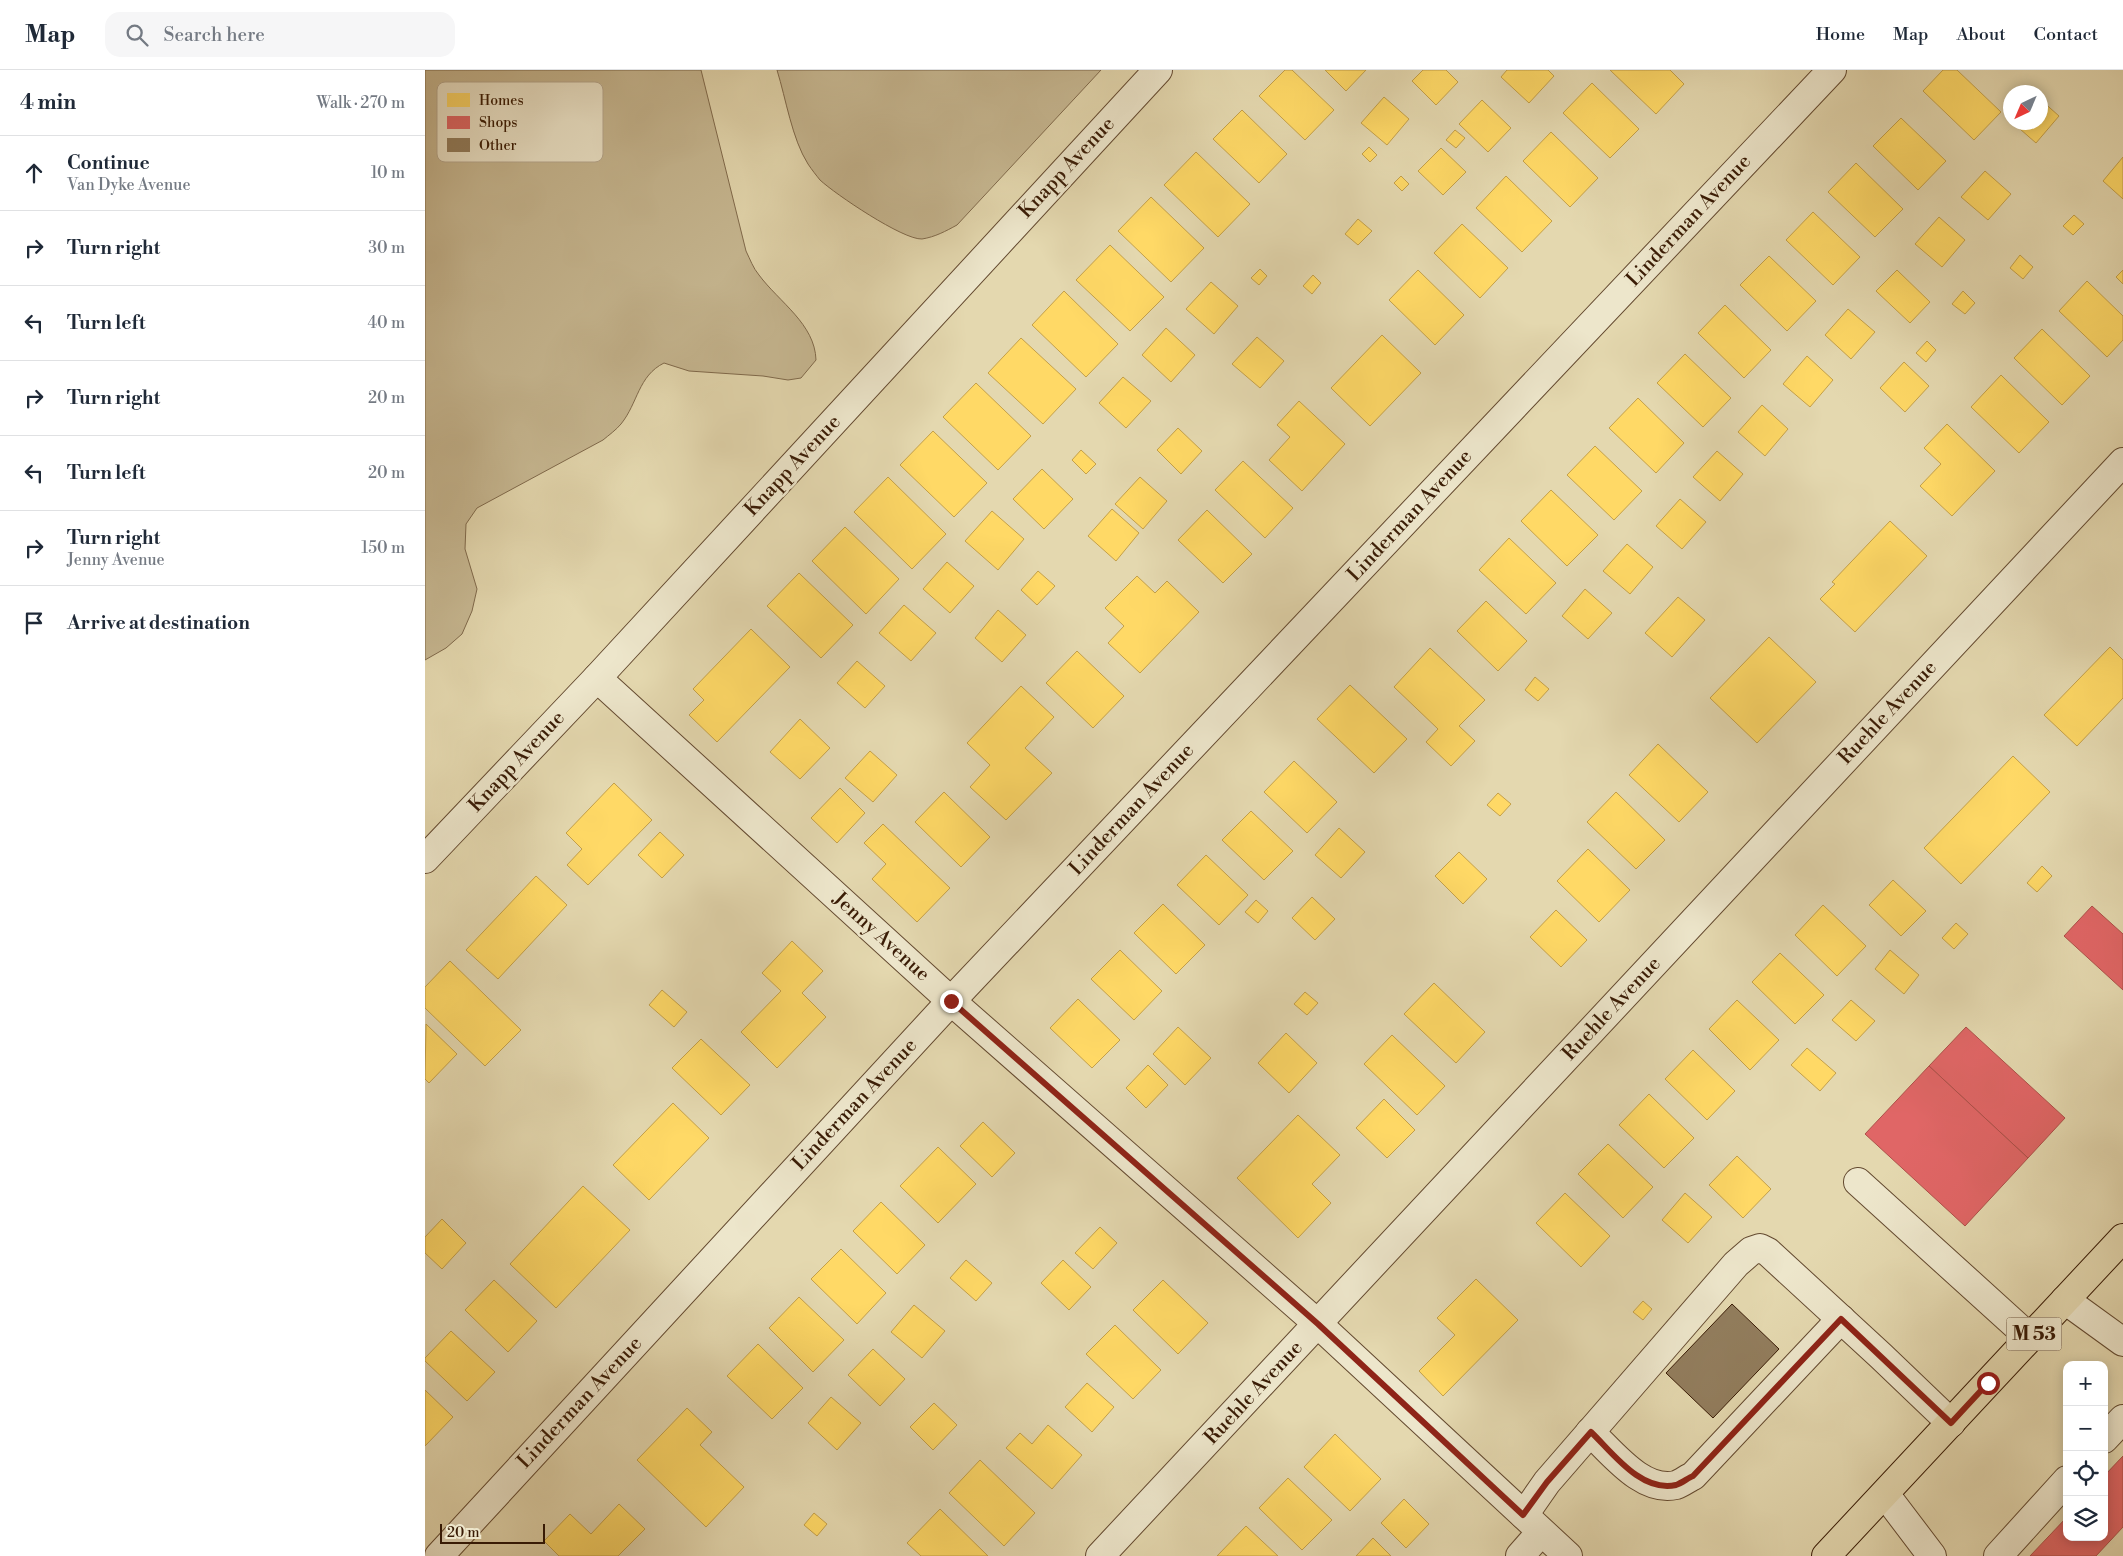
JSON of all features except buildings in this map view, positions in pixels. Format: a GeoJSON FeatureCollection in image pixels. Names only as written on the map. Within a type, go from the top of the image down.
{"type":"FeatureCollection","features":[{"type":"Feature","properties":{"kind":"main road","name":"M 53"},"geometry":{"type":"LineString","coordinates":[[1826,1556],[2123,1238]]}},
{"type":"Feature","properties":{"kind":"street","name":"Knapp Avenue"},"geometry":{"type":"LineString","coordinates":[[425,859],[597,678],[1158,70]]}},
{"type":"Feature","properties":{"kind":"street","name":"Linderman Avenue"},"geometry":{"type":"LineString","coordinates":[[439,1556],[951,1001],[1832,70]]}},
{"type":"Feature","properties":{"kind":"street","name":"Ruehle Avenue"},"geometry":{"type":"LineString","coordinates":[[1101,1556],[2123,462]]}},
{"type":"Feature","properties":{"kind":"street","name":"Jenny Avenue"},"geometry":{"type":"LineString","coordinates":[[597,678],[951,1001],[1318,1324],[1568,1556]]}},
{"type":"Feature","properties":{"kind":"street"},"geometry":{"type":"LineString","coordinates":[[1858,1182],[2030,1338]]}},
{"type":"Feature","properties":{"kind":"street"},"geometry":{"type":"LineString","coordinates":[[1520,1556],[1547,1482],[1736,1264],[1751,1251],[1761,1248],[1768,1252],[1951,1423]]}},
{"type":"Feature","properties":{"kind":"street"},"geometry":{"type":"LineString","coordinates":[[2065,1300],[2123,1342]]}},
{"type":"Feature","properties":{"kind":"street"},"geometry":{"type":"LineString","coordinates":[[1591,1432],[1638,1477],[1659,1486],[1677,1485],[1693,1476],[1841,1319]]}},
{"type":"Feature","properties":{"kind":"street"},"geometry":{"type":"LineString","coordinates":[[2108,1435],[2123,1419]]}},
{"type":"Feature","properties":{"kind":"street"},"geometry":{"type":"LineString","coordinates":[[1998,1556],[2063,1484]]}},
{"type":"Feature","properties":{"kind":"street"},"geometry":{"type":"LineString","coordinates":[[1885,1494],[1932,1556]]}},
{"type":"Feature","properties":{"kind":"shaded area"},"geometry":{"type":"Polygon","coordinates":[[[425,70],[701,70],[746,251],[753,266],[767,285],[803,324],[814,347],[816,360],[801,378],[788,380],[763,376],[689,371],[664,363],[655,368],[643,382],[627,416],[603,440],[477,508],[466,524],[465,549],[477,589],[472,611],[462,634],[446,648],[425,660],[425,70]]]}},
{"type":"Feature","properties":{"kind":"shaded area"},"geometry":{"type":"Polygon","coordinates":[[[777,70],[1101,70],[957,225],[945,232],[922,239],[900,232],[885,224],[854,205],[820,180],[802,154],[777,70]]]}},
{"type":"Feature","properties":{"kind":"route"},"geometry":{"type":"LineString","coordinates":[[951,1001],[1318,1324],[1523,1515],[1547,1482],[1591,1432],[1638,1477],[1659,1486],[1677,1485],[1693,1476],[1841,1319],[1951,1423],[1988,1383]]}}]}
